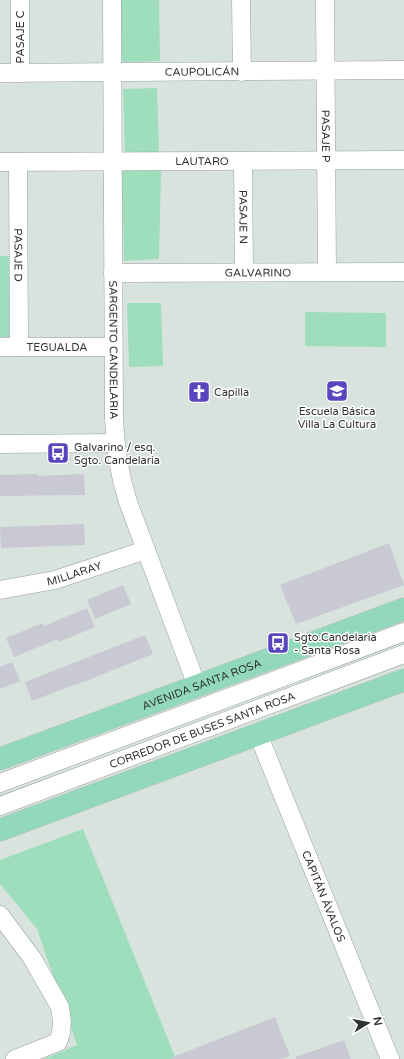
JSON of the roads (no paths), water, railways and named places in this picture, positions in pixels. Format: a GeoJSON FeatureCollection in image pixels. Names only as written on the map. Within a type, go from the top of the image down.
{"type":"FeatureCollection","features":[{"type":"Feature","properties":{"kind":"main road","name":"AVENIDA SANTA ROSA"},"geometry":{"type":"LineString","coordinates":[[0,759],[404,609]]}},
{"type":"Feature","properties":{"kind":"main road"},"geometry":{"type":"LineString","coordinates":[[0,830],[404,680]]}},
{"type":"Feature","properties":{"kind":"street","name":"PASAJE C"},"geometry":{"type":"LineString","coordinates":[[20,0],[20,73]]}},
{"type":"Feature","properties":{"kind":"street","name":"SARGENTO CANDELARIA"},"geometry":{"type":"LineString","coordinates":[[112,0],[113,346],[115,443],[122,482],[128,502],[197,686]]}},
{"type":"Feature","properties":{"kind":"street"},"geometry":{"type":"LineString","coordinates":[[241,0],[242,72]]}},
{"type":"Feature","properties":{"kind":"street","name":"PASAJE P"},"geometry":{"type":"LineString","coordinates":[[325,0],[327,272]]}},
{"type":"Feature","properties":{"kind":"street","name":"CAUPOLICÁN"},"geometry":{"type":"LineString","coordinates":[[0,73],[404,70]]}},
{"type":"Feature","properties":{"kind":"street","name":"LAUTARO"},"geometry":{"type":"LineString","coordinates":[[0,162],[404,160]]}},
{"type":"Feature","properties":{"kind":"street","name":"PASAJE N"},"geometry":{"type":"LineString","coordinates":[[242,161],[244,272]]}},
{"type":"Feature","properties":{"kind":"street","name":"PASAJE D"},"geometry":{"type":"LineString","coordinates":[[18,162],[19,347]]}},
{"type":"Feature","properties":{"kind":"street","name":"GALVARINO"},"geometry":{"type":"LineString","coordinates":[[113,273],[404,272]]}},
{"type":"Feature","properties":{"kind":"street","name":"TEGUALDA"},"geometry":{"type":"LineString","coordinates":[[0,347],[113,346]]}},
{"type":"Feature","properties":{"kind":"street"},"geometry":{"type":"LineString","coordinates":[[0,444],[115,443]]}},
{"type":"Feature","properties":{"kind":"street","name":"MILLARAY"},"geometry":{"type":"LineString","coordinates":[[0,590],[30,586],[55,580],[146,550]]}},
{"type":"Feature","properties":{"kind":"street"},"geometry":{"type":"LineString","coordinates":[[354,627],[404,618]]}},
{"type":"Feature","properties":{"kind":"street","name":"CORREDOR DE BUSES SANTA ROSA"},"geometry":{"type":"LineString","coordinates":[[0,783],[404,632]]}},
{"type":"Feature","properties":{"kind":"street","name":"CORREDOR DE BUSES SANTA ROSA"},"geometry":{"type":"LineString","coordinates":[[0,806],[404,654]]}},
{"type":"Feature","properties":{"kind":"street","name":"CAPITÁN ÁVALOS"},"geometry":{"type":"LineString","coordinates":[[258,734],[390,1059]]}},
{"type":"Feature","properties":{"kind":"street"},"geometry":{"type":"LineString","coordinates":[[0,915],[32,958],[60,1007],[62,1022],[58,1042],[14,1059]]}},
{"type":"Feature","properties":{"kind":"place","name":"Escuela Básica Villa La Cultura"},"geometry":{"type":"Point","coordinates":[337,391]}},
{"type":"Feature","properties":{"kind":"place","name":"Capilla"},"geometry":{"type":"Point","coordinates":[199,392]}},
{"type":"Feature","properties":{"kind":"place","name":"Galvarino / esq. Sgto. Candelaria"},"geometry":{"type":"Point","coordinates":[58,453]}},
{"type":"Feature","properties":{"kind":"place","name":"Sgto.Candelaria - Santa Rosa"},"geometry":{"type":"Point","coordinates":[278,643]}}]}
